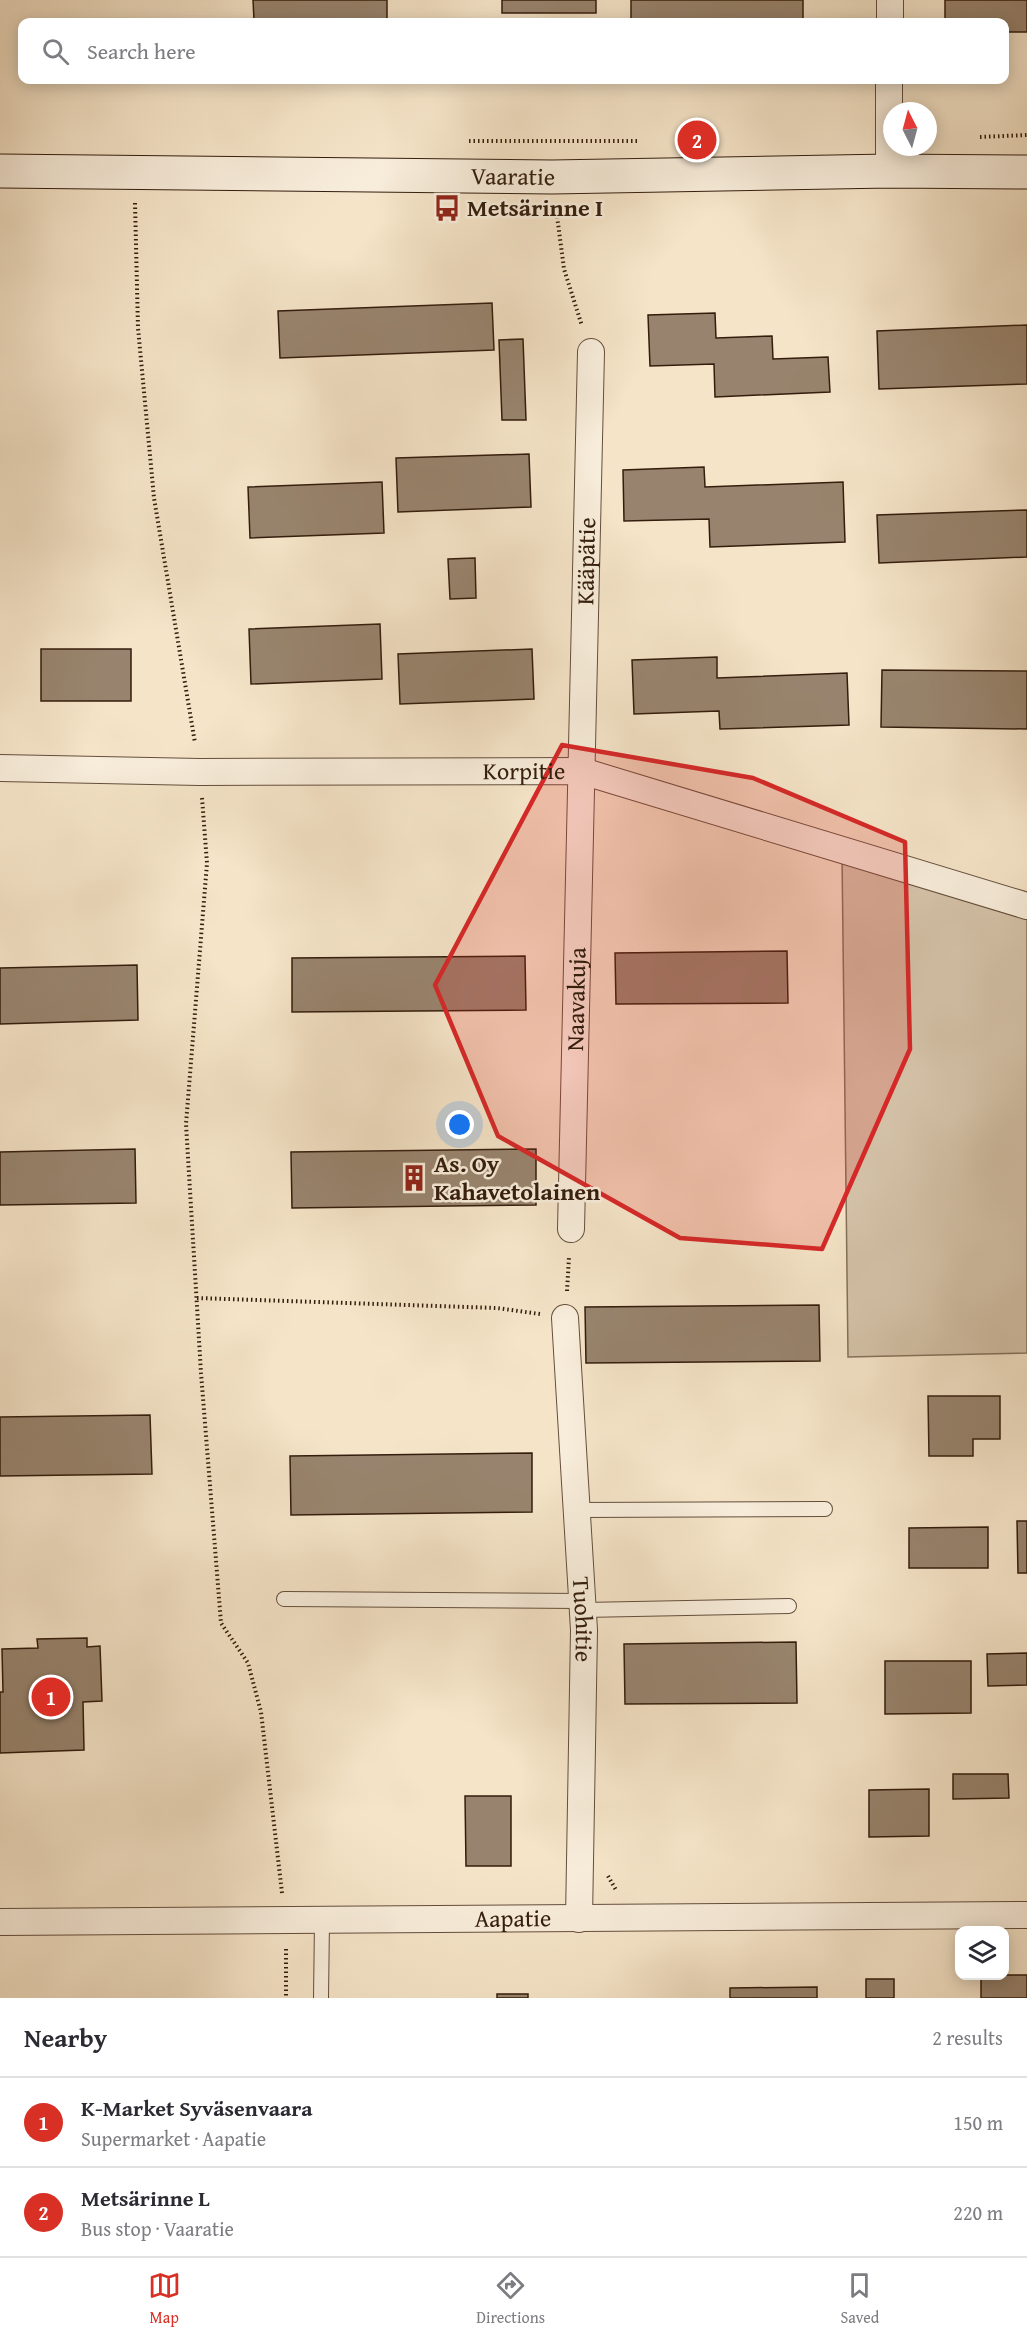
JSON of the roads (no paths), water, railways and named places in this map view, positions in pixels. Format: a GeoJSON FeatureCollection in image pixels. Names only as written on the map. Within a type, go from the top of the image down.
{"type":"FeatureCollection","features":[{"type":"Feature","properties":{"kind":"street"},"geometry":{"type":"LineString","coordinates":[[890,0],[890,18]]}},
{"type":"Feature","properties":{"kind":"street"},"geometry":{"type":"LineString","coordinates":[[889,84],[889,171]]}},
{"type":"Feature","properties":{"kind":"street","name":"Vaaratie"},"geometry":{"type":"LineString","coordinates":[[0,171],[552,177],[889,171],[1027,172]]}},
{"type":"Feature","properties":{"kind":"street","name":"Kääpätie"},"geometry":{"type":"LineString","coordinates":[[582,771],[591,352]]}},
{"type":"Feature","properties":{"kind":"street","name":"Korpitie"},"geometry":{"type":"LineString","coordinates":[[0,768],[200,772],[582,771],[1027,906]]}},
{"type":"Feature","properties":{"kind":"street","name":"Naavakuja"},"geometry":{"type":"LineString","coordinates":[[571,1229],[582,771]]}},
{"type":"Feature","properties":{"kind":"street","name":"Tuohitie"},"geometry":{"type":"LineString","coordinates":[[565,1318],[583,1606],[579,1919]]}},
{"type":"Feature","properties":{"kind":"street","name":"Aapatie"},"geometry":{"type":"LineString","coordinates":[[0,1922],[285,1922],[1027,1915]]}},
{"type":"Feature","properties":{"kind":"lane"},"geometry":{"type":"LineString","coordinates":[[577,1510],[825,1509]]}},
{"type":"Feature","properties":{"kind":"lane"},"geometry":{"type":"LineString","coordinates":[[284,1599],[583,1606],[789,1606]]}},
{"type":"Feature","properties":{"kind":"lane"},"geometry":{"type":"LineString","coordinates":[[321,1998],[322,1921]]}},
{"type":"Feature","properties":{"kind":"place","name":"Metsärinne L"},"geometry":{"type":"Point","coordinates":[697,140]}},
{"type":"Feature","properties":{"kind":"place","name":"Metsärinne I"},"geometry":{"type":"Point","coordinates":[447,208]}},
{"type":"Feature","properties":{"kind":"place","name":"As. Oy Kahavetolainen"},"geometry":{"type":"Point","coordinates":[414,1178]}},
{"type":"Feature","properties":{"kind":"place","name":"K-Market Syväsenvaara"},"geometry":{"type":"Point","coordinates":[51,1697]}}]}
